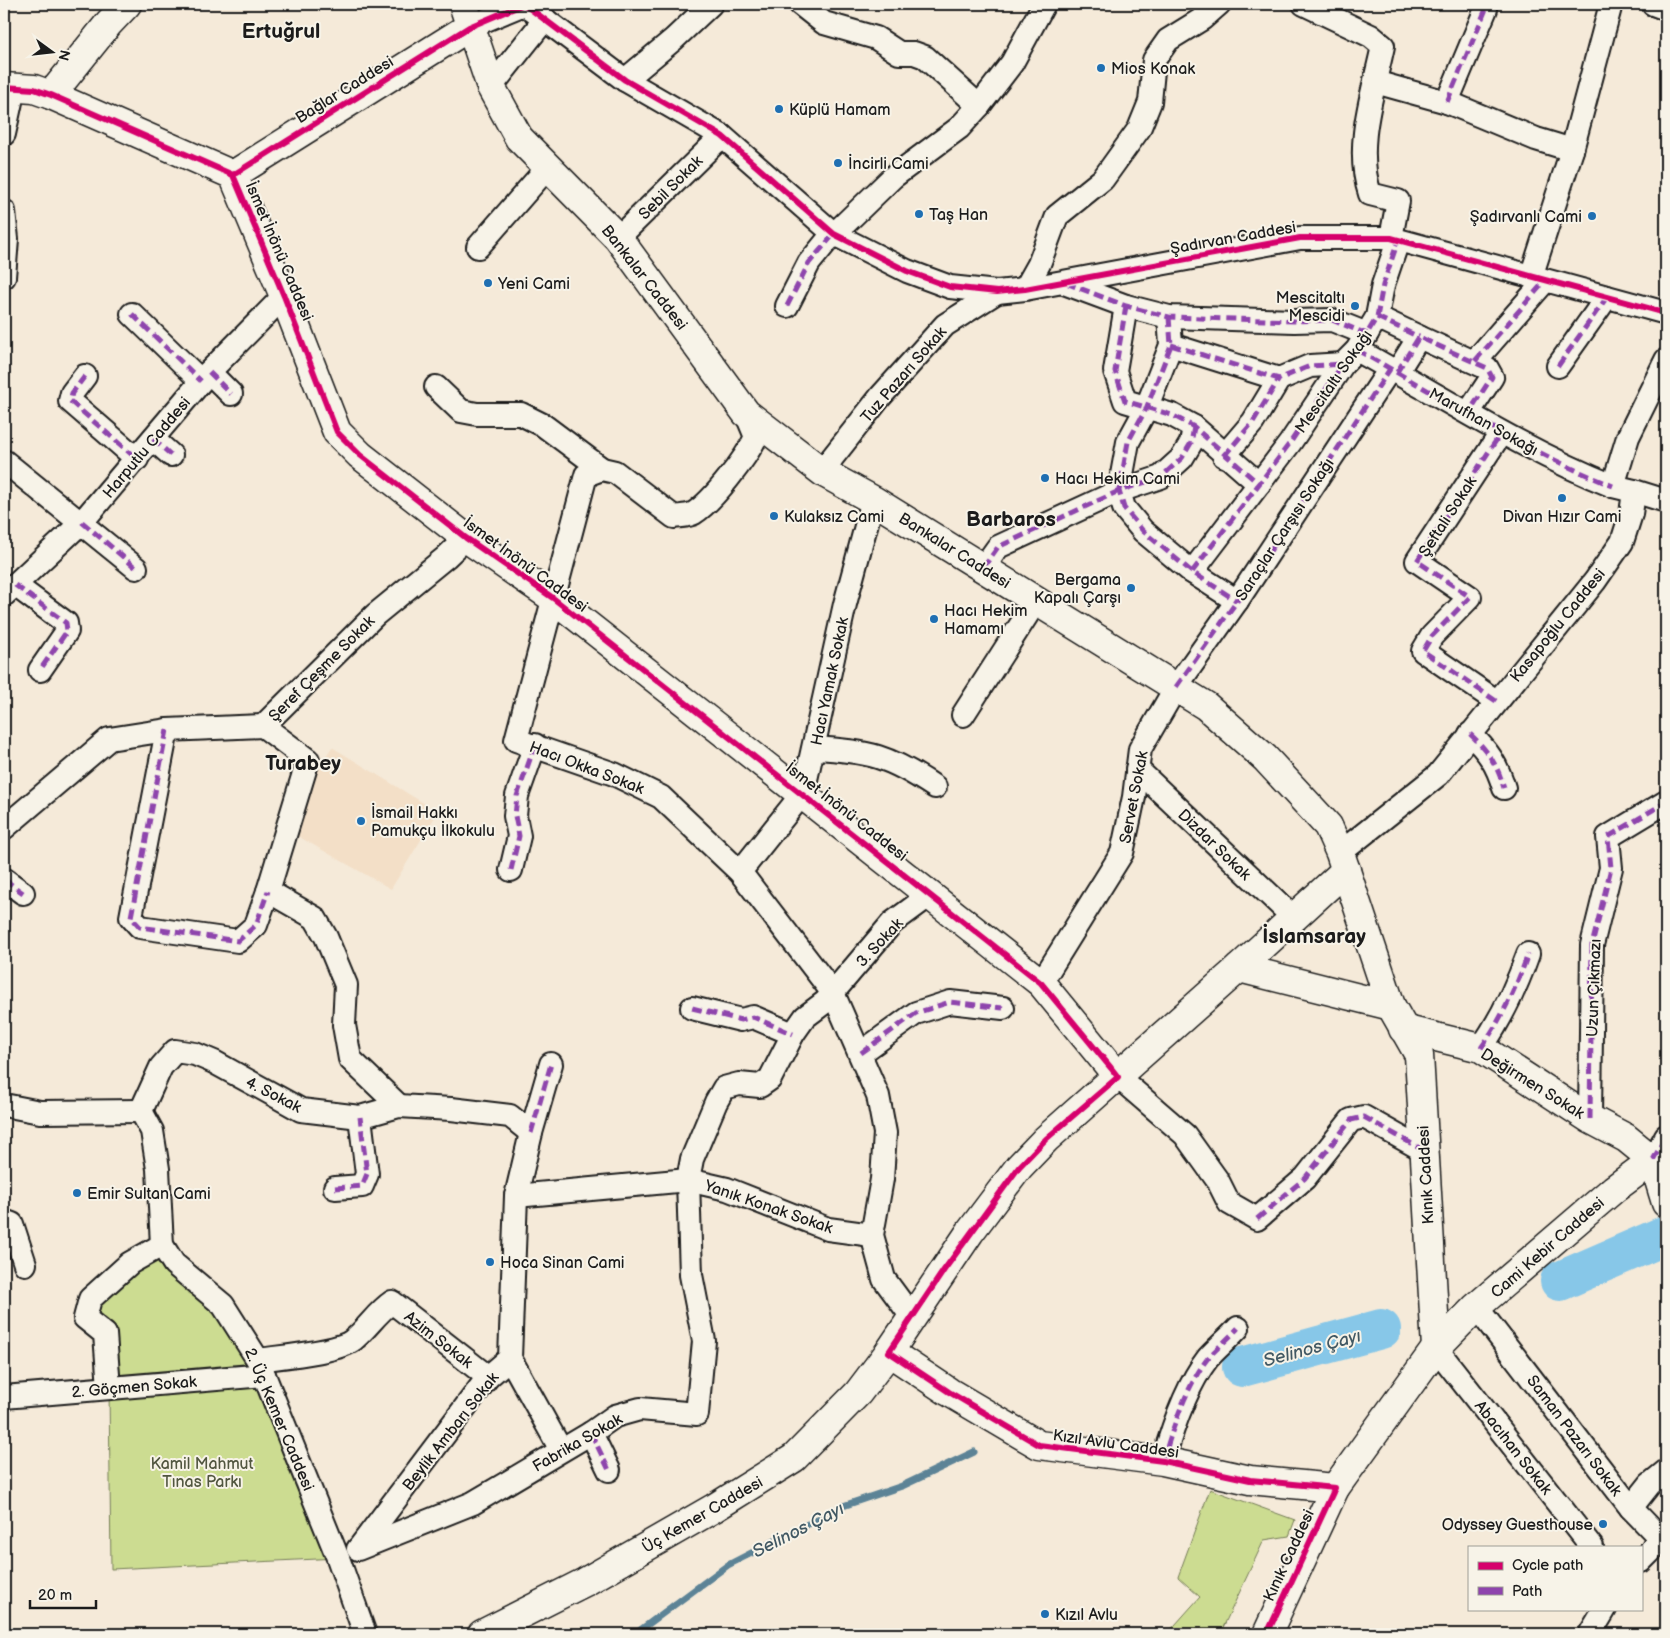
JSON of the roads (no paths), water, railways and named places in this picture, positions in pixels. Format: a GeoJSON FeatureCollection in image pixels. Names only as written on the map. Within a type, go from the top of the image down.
{"type":"FeatureCollection","features":[{"type":"Feature","properties":{"kind":"main road"},"geometry":{"type":"LineString","coordinates":[[51,95],[127,4]]}},
{"type":"Feature","properties":{"kind":"main road","name":"Bankalar Caddesi"},"geometry":{"type":"LineString","coordinates":[[466,15],[491,87],[519,138],[618,238],[746,413],[824,473],[873,500],[1206,706],[1265,758],[1328,826],[1343,861]]}},
{"type":"Feature","properties":{"kind":"main road","name":"Bağlar Caddesi"},"geometry":{"type":"LineString","coordinates":[[233,175],[466,15]]}},
{"type":"Feature","properties":{"kind":"main road","name":"İsmet İnönü Caddesi"},"geometry":{"type":"LineString","coordinates":[[9,87],[34,89],[51,95],[233,175],[284,296],[337,432],[360,455],[466,538],[553,598],[803,793],[1041,983],[1118,1077]]}},
{"type":"Feature","properties":{"kind":"main road","name":"Üç Kemer Caddesi"},"geometry":{"type":"LineString","coordinates":[[482,1634],[585,1582],[714,1508],[794,1458],[858,1393],[1019,1167],[1046,1139],[1118,1077],[1294,918],[1343,861]]}},
{"type":"Feature","properties":{"kind":"main road","name":"Kınık Caddesi"},"geometry":{"type":"LineString","coordinates":[[1267,1634],[1335,1488],[1436,1348],[1423,1150],[1419,1055],[1397,1017],[1343,861]]}},
{"type":"Feature","properties":{"kind":"main road"},"geometry":{"type":"LineString","coordinates":[[1239,968],[1397,1017]]}},
{"type":"Feature","properties":{"kind":"main road","name":"Değirmen Sokak"},"geometry":{"type":"LineString","coordinates":[[1397,1017],[1481,1048],[1590,1119],[1626,1138],[1661,1176]]}},
{"type":"Feature","properties":{"kind":"main road","name":"Cami Kebir Caddesi"},"geometry":{"type":"LineString","coordinates":[[1436,1348],[1475,1308],[1614,1189],[1661,1176]]}},
{"type":"Feature","properties":{"kind":"main road","name":"Kızıl Avlu Caddesi"},"geometry":{"type":"LineString","coordinates":[[889,1352],[949,1392],[1039,1445],[1163,1461],[1250,1480],[1335,1488]]}},
{"type":"Feature","properties":{"kind":"street"},"geometry":{"type":"LineString","coordinates":[[466,15],[524,4],[625,80],[722,136],[834,234],[907,271],[950,287],[996,292]]}},
{"type":"Feature","properties":{"kind":"street"},"geometry":{"type":"LineString","coordinates":[[625,80],[674,40],[711,4]]}},
{"type":"Feature","properties":{"kind":"street"},"geometry":{"type":"LineString","coordinates":[[800,4],[824,23],[876,38],[899,53],[914,53],[925,58],[979,106]]}},
{"type":"Feature","properties":{"kind":"street"},"geometry":{"type":"LineString","coordinates":[[787,306],[809,263],[834,234],[893,177],[959,128],[979,106],[1012,63],[1044,4]]}},
{"type":"Feature","properties":{"kind":"street"},"geometry":{"type":"LineString","coordinates":[[1025,289],[1039,264],[1057,216],[1103,179],[1139,129],[1150,102],[1154,60],[1168,40],[1202,19],[1219,4]]}},
{"type":"Feature","properties":{"kind":"street"},"geometry":{"type":"LineString","coordinates":[[1304,4],[1371,36],[1383,46],[1375,82],[1447,102],[1536,139],[1572,150]]}},
{"type":"Feature","properties":{"kind":"street"},"geometry":{"type":"LineString","coordinates":[[1475,361],[1538,279],[1611,4]]}},
{"type":"Feature","properties":{"kind":"street"},"geometry":{"type":"LineString","coordinates":[[1653,4],[1661,7],[1663,4]]}},
{"type":"Feature","properties":{"kind":"street"},"geometry":{"type":"LineString","coordinates":[[1447,102],[1486,10]]}},
{"type":"Feature","properties":{"kind":"street"},"geometry":{"type":"LineString","coordinates":[[491,87],[545,19]]}},
{"type":"Feature","properties":{"kind":"street","name":"Mescitaltı Sokağı"},"geometry":{"type":"LineString","coordinates":[[1192,572],[1290,443],[1361,341],[1383,285],[1395,239],[1398,201],[1370,194],[1365,180],[1363,154],[1367,119],[1375,82]]}},
{"type":"Feature","properties":{"kind":"street"},"geometry":{"type":"LineString","coordinates":[[4,134],[9,87]]}},
{"type":"Feature","properties":{"kind":"street","name":"Sebil Sokak"},"geometry":{"type":"LineString","coordinates":[[618,238],[722,136]]}},
{"type":"Feature","properties":{"kind":"street"},"geometry":{"type":"LineString","coordinates":[[478,247],[547,168]]}},
{"type":"Feature","properties":{"kind":"street"},"geometry":{"type":"LineString","coordinates":[[4,211],[7,239],[4,277]]}},
{"type":"Feature","properties":{"kind":"street","name":"Şadırvan Caddesi"},"geometry":{"type":"LineString","coordinates":[[996,292],[1025,289],[1300,238],[1395,239],[1666,313]]}},
{"type":"Feature","properties":{"kind":"street"},"geometry":{"type":"LineString","coordinates":[[1063,282],[1126,306],[1169,317],[1294,321],[1332,320],[1361,341]]}},
{"type":"Feature","properties":{"kind":"street","name":"Tuz Pazarı Sokak"},"geometry":{"type":"LineString","coordinates":[[824,473],[832,458],[881,396],[945,325],[996,292]]}},
{"type":"Feature","properties":{"kind":"street","name":"Harputlu Caddesi"},"geometry":{"type":"LineString","coordinates":[[9,590],[82,522],[205,377],[284,296]]}},
{"type":"Feature","properties":{"kind":"street"},"geometry":{"type":"LineString","coordinates":[[1558,366],[1608,297]]}},
{"type":"Feature","properties":{"kind":"street"},"geometry":{"type":"LineString","coordinates":[[1126,306],[1115,371],[1125,401],[1172,416],[1194,427],[1224,456],[1259,484]]}},
{"type":"Feature","properties":{"kind":"street"},"geometry":{"type":"LineString","coordinates":[[132,314],[205,377],[231,394]]}},
{"type":"Feature","properties":{"kind":"street"},"geometry":{"type":"LineString","coordinates":[[1169,317],[1171,345],[1146,409],[1128,442],[1119,491],[1124,508],[1143,531],[1192,572],[1237,601]]}},
{"type":"Feature","properties":{"kind":"street"},"geometry":{"type":"LineString","coordinates":[[1224,456],[1253,422],[1279,379],[1361,341],[1419,337],[1487,368],[1492,377],[1469,412]]}},
{"type":"Feature","properties":{"kind":"street","name":"Saraçlar Çarşısı Sokağı"},"geometry":{"type":"LineString","coordinates":[[1176,687],[1419,337]]}},
{"type":"Feature","properties":{"kind":"street","name":"Marufhan Sokağı"},"geometry":{"type":"LineString","coordinates":[[1361,341],[1394,371],[1469,412],[1520,444],[1624,488],[1666,501]]}},
{"type":"Feature","properties":{"kind":"street"},"geometry":{"type":"LineString","coordinates":[[1171,345],[1279,379]]}},
{"type":"Feature","properties":{"kind":"street","name":"Kasapoğlu Caddesi"},"geometry":{"type":"LineString","coordinates":[[1343,861],[1438,775],[1496,701],[1595,582],[1622,542],[1631,514],[1624,488],[1628,437],[1666,360]]}},
{"type":"Feature","properties":{"kind":"street"},"geometry":{"type":"LineString","coordinates":[[85,376],[72,393],[70,402],[137,459]]}},
{"type":"Feature","properties":{"kind":"street"},"geometry":{"type":"LineString","coordinates":[[436,387],[461,411],[477,414],[521,414],[543,425],[602,469],[614,472],[674,517],[692,514],[708,500],[748,453],[756,437],[746,413]]}},
{"type":"Feature","properties":{"kind":"street"},"geometry":{"type":"LineString","coordinates":[[983,568],[998,547],[1119,491],[1161,477],[1182,458],[1191,443],[1194,427]]}},
{"type":"Feature","properties":{"kind":"street","name":"Şeftali Sokak"},"geometry":{"type":"LineString","coordinates":[[1496,701],[1423,651],[1432,636],[1470,597],[1417,561],[1501,433]]}},
{"type":"Feature","properties":{"kind":"street"},"geometry":{"type":"LineString","coordinates":[[153,439],[171,455]]}},
{"type":"Feature","properties":{"kind":"street"},"geometry":{"type":"LineString","coordinates":[[4,461],[82,522],[136,568]]}},
{"type":"Feature","properties":{"kind":"street"},"geometry":{"type":"LineString","coordinates":[[553,598],[586,475],[602,469]]}},
{"type":"Feature","properties":{"kind":"street","name":"Hacı Yamak Sokak"},"geometry":{"type":"LineString","coordinates":[[740,872],[803,793],[845,604],[873,500]]}},
{"type":"Feature","properties":{"kind":"street","name":"Şeref Çeşme Sokak"},"geometry":{"type":"LineString","coordinates":[[4,828],[109,739],[167,730],[263,726],[375,615],[446,557],[466,538]]}},
{"type":"Feature","properties":{"kind":"street"},"geometry":{"type":"LineString","coordinates":[[9,590],[66,623],[67,631],[40,670]]}},
{"type":"Feature","properties":{"kind":"street","name":"Hacı Okka Sokak"},"geometry":{"type":"LineString","coordinates":[[553,598],[516,740],[614,774],[661,797],[740,872],[833,993],[861,1053],[878,1096],[886,1133],[882,1179],[872,1234]]}},
{"type":"Feature","properties":{"kind":"street"},"geometry":{"type":"LineString","coordinates":[[963,715],[1036,601]]}},
{"type":"Feature","properties":{"kind":"street","name":"Servet Sokak"},"geometry":{"type":"LineString","coordinates":[[1041,983],[1122,853],[1134,797],[1140,749],[1176,687]]}},
{"type":"Feature","properties":{"kind":"street"},"geometry":{"type":"LineString","coordinates":[[167,730],[131,917],[140,927],[238,941],[256,925],[308,760],[263,726]]}},
{"type":"Feature","properties":{"kind":"street"},"geometry":{"type":"LineString","coordinates":[[1470,734],[1489,752],[1498,768],[1504,788]]}},
{"type":"Feature","properties":{"kind":"street"},"geometry":{"type":"LineString","coordinates":[[510,870],[519,836],[515,816],[517,796],[535,746]]}},
{"type":"Feature","properties":{"kind":"street"},"geometry":{"type":"LineString","coordinates":[[814,748],[851,750],[880,756],[904,766],[935,787]]}},
{"type":"Feature","properties":{"kind":"street","name":"Dizdar Sokak"},"geometry":{"type":"LineString","coordinates":[[1137,769],[1294,918]]}},
{"type":"Feature","properties":{"kind":"street","name":"Uzun Çıkmazı"},"geometry":{"type":"LineString","coordinates":[[1590,1119],[1592,945],[1611,868],[1608,836],[1666,802]]}},
{"type":"Feature","properties":{"kind":"street"},"geometry":{"type":"LineString","coordinates":[[4,879],[23,893]]}},
{"type":"Feature","properties":{"kind":"street"},"geometry":{"type":"LineString","coordinates":[[268,891],[315,918],[326,937],[346,985],[344,1025],[350,1059],[399,1106]]}},
{"type":"Feature","properties":{"kind":"street","name":"3. Sokak"},"geometry":{"type":"LineString","coordinates":[[688,1180],[692,1159],[716,1102],[724,1088],[739,1084],[760,1086],[770,1079],[793,1034],[806,1017],[833,993],[892,923],[930,895]]}},
{"type":"Feature","properties":{"kind":"street"},"geometry":{"type":"LineString","coordinates":[[1481,1048],[1497,1025],[1517,985],[1528,954]]}},
{"type":"Feature","properties":{"kind":"street"},"geometry":{"type":"LineString","coordinates":[[861,1053],[916,1012],[950,1002],[1004,1008]]}},
{"type":"Feature","properties":{"kind":"street"},"geometry":{"type":"LineString","coordinates":[[692,1008],[741,1020],[753,1017],[793,1034]]}},
{"type":"Feature","properties":{"kind":"street","name":"4. Sokak"},"geometry":{"type":"LineString","coordinates":[[141,1111],[161,1066],[176,1051],[195,1054],[214,1062],[301,1110],[360,1117],[399,1106],[451,1109],[510,1116],[530,1133]]}},
{"type":"Feature","properties":{"kind":"street","name":"Beylik Ambarı Sokak"},"geometry":{"type":"LineString","coordinates":[[338,1558],[358,1549],[488,1378],[510,1358],[516,1196],[530,1133],[551,1064]]}},
{"type":"Feature","properties":{"kind":"street"},"geometry":{"type":"LineString","coordinates":[[1118,1077],[1185,1135],[1218,1181],[1229,1203],[1257,1219],[1305,1178],[1352,1120],[1364,1117],[1423,1150]]}},
{"type":"Feature","properties":{"kind":"street"},"geometry":{"type":"LineString","coordinates":[[4,1105],[40,1112],[141,1111],[152,1131],[158,1169],[162,1245],[130,1263],[90,1299],[85,1318],[105,1334],[109,1388]]}},
{"type":"Feature","properties":{"kind":"street"},"geometry":{"type":"LineString","coordinates":[[335,1188],[362,1186],[368,1174],[360,1117]]}},
{"type":"Feature","properties":{"kind":"street"},"geometry":{"type":"LineString","coordinates":[[1661,1176],[1666,1136]]}},
{"type":"Feature","properties":{"kind":"street","name":"Yanık Konak Sokak"},"geometry":{"type":"LineString","coordinates":[[516,1196],[688,1180],[726,1189],[828,1229],[872,1234]]}},
{"type":"Feature","properties":{"kind":"street","name":"Fabrika Sokak"},"geometry":{"type":"LineString","coordinates":[[358,1549],[472,1503],[591,1433],[615,1416],[640,1409],[697,1414],[704,1341],[691,1276],[688,1180]]}},
{"type":"Feature","properties":{"kind":"street"},"geometry":{"type":"LineString","coordinates":[[4,1221],[12,1224],[25,1264]]}},
{"type":"Feature","properties":{"kind":"street"},"geometry":{"type":"LineString","coordinates":[[872,1234],[884,1279],[912,1317]]}},
{"type":"Feature","properties":{"kind":"street","name":"2. Üç Kemer Caddesi"},"geometry":{"type":"LineString","coordinates":[[162,1245],[174,1264],[223,1305],[261,1368],[338,1558],[365,1634]]}},
{"type":"Feature","properties":{"kind":"street","name":"Azim Sokak"},"geometry":{"type":"LineString","coordinates":[[261,1368],[352,1342],[382,1308],[392,1302],[488,1378]]}},
{"type":"Feature","properties":{"kind":"street","name":"Saman Pazarı Sokak"},"geometry":{"type":"LineString","coordinates":[[1475,1308],[1573,1430],[1630,1508],[1659,1537],[1650,1552],[1642,1560]]}},
{"type":"Feature","properties":{"kind":"street"},"geometry":{"type":"LineString","coordinates":[[1163,1461],[1179,1414],[1203,1367],[1208,1359],[1238,1328]]}},
{"type":"Feature","properties":{"kind":"street","name":"Abacıhan Sokak"},"geometry":{"type":"LineString","coordinates":[[1436,1348],[1591,1546]]}},
{"type":"Feature","properties":{"kind":"street"},"geometry":{"type":"LineString","coordinates":[[510,1358],[561,1450]]}},
{"type":"Feature","properties":{"kind":"street","name":"2. Göçmen Sokak"},"geometry":{"type":"LineString","coordinates":[[4,1397],[109,1388],[261,1368]]}},
{"type":"Feature","properties":{"kind":"street"},"geometry":{"type":"LineString","coordinates":[[591,1433],[609,1470]]}},
{"type":"Feature","properties":{"kind":"street"},"geometry":{"type":"LineString","coordinates":[[1630,1508],[1650,1484],[1666,1471]]}},
{"type":"Feature","properties":{"kind":"street"},"geometry":{"type":"LineString","coordinates":[[1590,1634],[1606,1610]]}},
{"type":"Feature","properties":{"kind":"street"},"geometry":{"type":"LineString","coordinates":[[1607,1610],[1608,1634]]}},
{"type":"Feature","properties":{"kind":"waterway","name":"Selinos Çayı"},"geometry":{"type":"LineString","coordinates":[[1560,1281],[1666,1235]]}},
{"type":"Feature","properties":{"kind":"waterway","name":"Selinos Çayı"},"geometry":{"type":"LineString","coordinates":[[1242,1367],[1381,1329]]}},
{"type":"Feature","properties":{"kind":"waterway","name":"Selinos Çayı"},"geometry":{"type":"LineString","coordinates":[[635,1634],[728,1565],[843,1506],[902,1486],[974,1452]]}},
{"type":"Feature","properties":{"kind":"place","name":"Mios Konak"},"geometry":{"type":"Point","coordinates":[1101,68]}},
{"type":"Feature","properties":{"kind":"place","name":"Küplü Hamam"},"geometry":{"type":"Point","coordinates":[779,109]}},
{"type":"Feature","properties":{"kind":"place","name":"İncirli Cami"},"geometry":{"type":"Point","coordinates":[838,163]}},
{"type":"Feature","properties":{"kind":"place","name":"Taş Han"},"geometry":{"type":"Point","coordinates":[919,214]}},
{"type":"Feature","properties":{"kind":"place","name":"Şadırvanlı Cami"},"geometry":{"type":"Point","coordinates":[1592,216]}},
{"type":"Feature","properties":{"kind":"place","name":"Yeni Cami"},"geometry":{"type":"Point","coordinates":[488,283]}},
{"type":"Feature","properties":{"kind":"place","name":"Mescitaltı Mescidi"},"geometry":{"type":"Point","coordinates":[1355,306]}},
{"type":"Feature","properties":{"kind":"place","name":"Hacı Hekim Cami"},"geometry":{"type":"Point","coordinates":[1045,478]}},
{"type":"Feature","properties":{"kind":"place","name":"Divan Hızır Cami"},"geometry":{"type":"Point","coordinates":[1562,498]}},
{"type":"Feature","properties":{"kind":"place","name":"Kulaksız Cami"},"geometry":{"type":"Point","coordinates":[774,516]}},
{"type":"Feature","properties":{"kind":"place","name":"Bergama Kapalı Çarşı"},"geometry":{"type":"Point","coordinates":[1131,588]}},
{"type":"Feature","properties":{"kind":"place","name":"Hacı Hekim Hamamı"},"geometry":{"type":"Point","coordinates":[934,619]}},
{"type":"Feature","properties":{"kind":"place","name":"İsmail Hakkı Pamukçu İlkokulu"},"geometry":{"type":"Point","coordinates":[361,821]}},
{"type":"Feature","properties":{"kind":"place","name":"Emir Sultan Cami"},"geometry":{"type":"Point","coordinates":[77,1193]}},
{"type":"Feature","properties":{"kind":"place","name":"Hoca Sinan Cami"},"geometry":{"type":"Point","coordinates":[490,1262]}},
{"type":"Feature","properties":{"kind":"place","name":"Odyssey Guesthouse"},"geometry":{"type":"Point","coordinates":[1603,1524]}},
{"type":"Feature","properties":{"kind":"place","name":"Kızıl Avlu"},"geometry":{"type":"Point","coordinates":[1045,1614]}},
{"type":"Feature","properties":{"kind":"district","name":"Ertuğrul"},"geometry":{"type":"Point","coordinates":[281,31]}},
{"type":"Feature","properties":{"kind":"district","name":"Barbaros"},"geometry":{"type":"Point","coordinates":[1011,519]}},
{"type":"Feature","properties":{"kind":"district","name":"Turabey"},"geometry":{"type":"Point","coordinates":[303,763]}},
{"type":"Feature","properties":{"kind":"district","name":"İslamsaray"},"geometry":{"type":"Point","coordinates":[1314,936]}},
{"type":"Feature","properties":{"kind":"park label","name":"Kamil Mahmut Tınas Parkı"},"geometry":{"type":"Point","coordinates":[202,1472]}}]}
